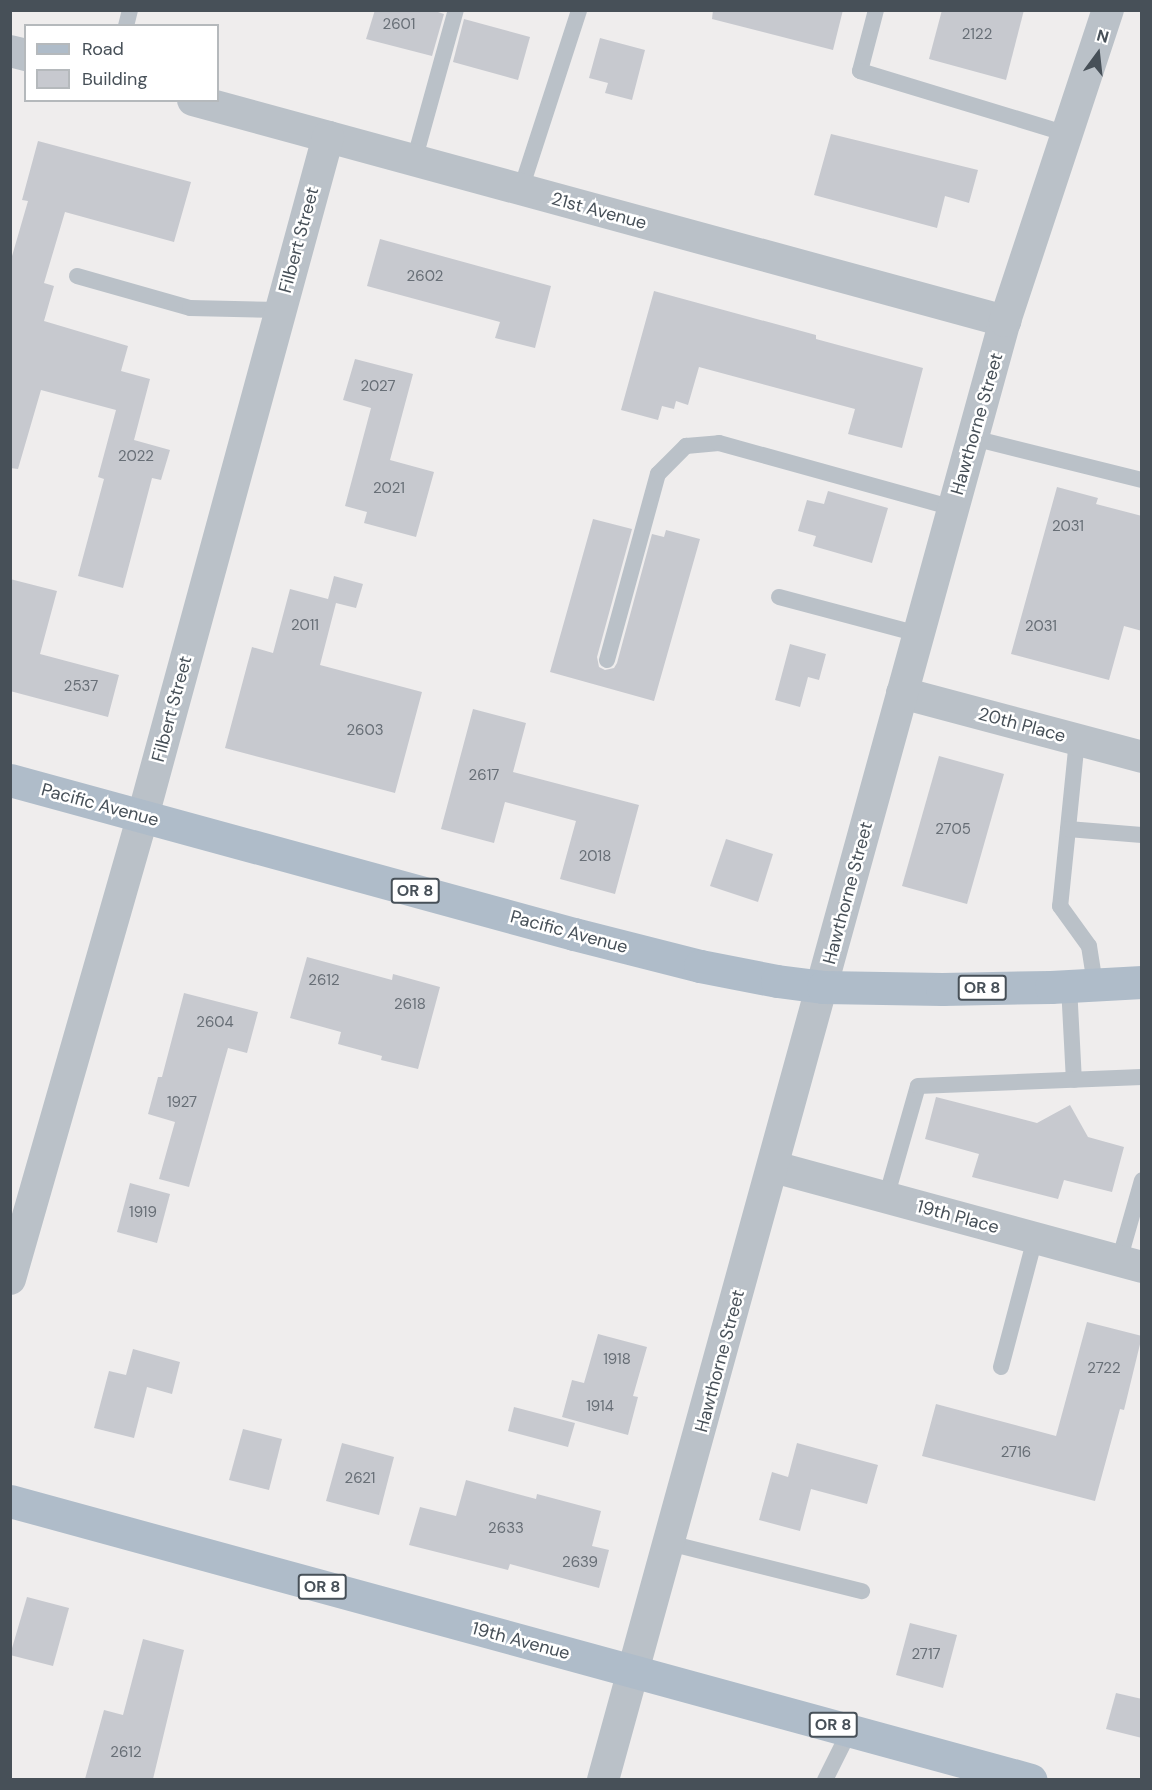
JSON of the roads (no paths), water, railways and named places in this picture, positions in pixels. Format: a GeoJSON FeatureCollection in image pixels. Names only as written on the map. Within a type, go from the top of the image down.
{"type":"FeatureCollection","features":[{"type":"Feature","properties":{"kind":"main road","name":"Pacific Avenue"},"geometry":{"type":"LineString","coordinates":[[10,780],[700,966],[823,987],[942,989],[1082,986],[1142,982]]}},
{"type":"Feature","properties":{"kind":"main road","name":"19th Avenue"},"geometry":{"type":"LineString","coordinates":[[10,1501],[850,1730],[988,1774],[1031,1779]]}},
{"type":"Feature","properties":{"kind":"street","name":"Hawthorne Street"},"geometry":{"type":"LineString","coordinates":[[603,1779],[774,1167],[1005,321],[1108,10]]}},
{"type":"Feature","properties":{"kind":"street","name":"21st Avenue"},"geometry":{"type":"LineString","coordinates":[[201,102],[1005,321]]}},
{"type":"Feature","properties":{"kind":"street","name":"Filbert Street"},"geometry":{"type":"LineString","coordinates":[[12,1267],[143,816],[327,137]]}},
{"type":"Feature","properties":{"kind":"street","name":"20th Place"},"geometry":{"type":"LineString","coordinates":[[902,693],[1142,757]]}},
{"type":"Feature","properties":{"kind":"street","name":"19th Place"},"geometry":{"type":"LineString","coordinates":[[774,1167],[1130,1264]]}},
{"type":"Feature","properties":{"kind":"lane"},"geometry":{"type":"LineString","coordinates":[[414,161],[456,10]]}},
{"type":"Feature","properties":{"kind":"lane"},"geometry":{"type":"LineString","coordinates":[[521,189],[579,10]]}},
{"type":"Feature","properties":{"kind":"lane"},"geometry":{"type":"LineString","coordinates":[[876,10],[860,70],[1067,134]]}},
{"type":"Feature","properties":{"kind":"lane"},"geometry":{"type":"LineString","coordinates":[[77,276],[190,308],[280,310]]}},
{"type":"Feature","properties":{"kind":"lane"},"geometry":{"type":"LineString","coordinates":[[973,438],[1142,480]]}},
{"type":"Feature","properties":{"kind":"lane"},"geometry":{"type":"LineString","coordinates":[[607,660],[658,474],[686,446],[719,443],[953,508]]}},
{"type":"Feature","properties":{"kind":"lane"},"geometry":{"type":"LineString","coordinates":[[779,597],[918,634]]}},
{"type":"Feature","properties":{"kind":"lane"},"geometry":{"type":"LineString","coordinates":[[1074,1080],[1082,986],[1089,946],[1060,906],[1077,740]]}},
{"type":"Feature","properties":{"kind":"lane"},"geometry":{"type":"LineString","coordinates":[[1068,829],[1142,835]]}},
{"type":"Feature","properties":{"kind":"lane"},"geometry":{"type":"LineString","coordinates":[[886,1198],[918,1086],[1142,1077]]}},
{"type":"Feature","properties":{"kind":"lane"},"geometry":{"type":"LineString","coordinates":[[1130,1264],[1142,1180]]}},
{"type":"Feature","properties":{"kind":"lane"},"geometry":{"type":"LineString","coordinates":[[1001,1367],[1035,1238]]}},
{"type":"Feature","properties":{"kind":"lane"},"geometry":{"type":"LineString","coordinates":[[669,1543],[862,1591]]}},
{"type":"Feature","properties":{"kind":"lane"},"geometry":{"type":"LineString","coordinates":[[825,1779],[850,1730]]}}]}
